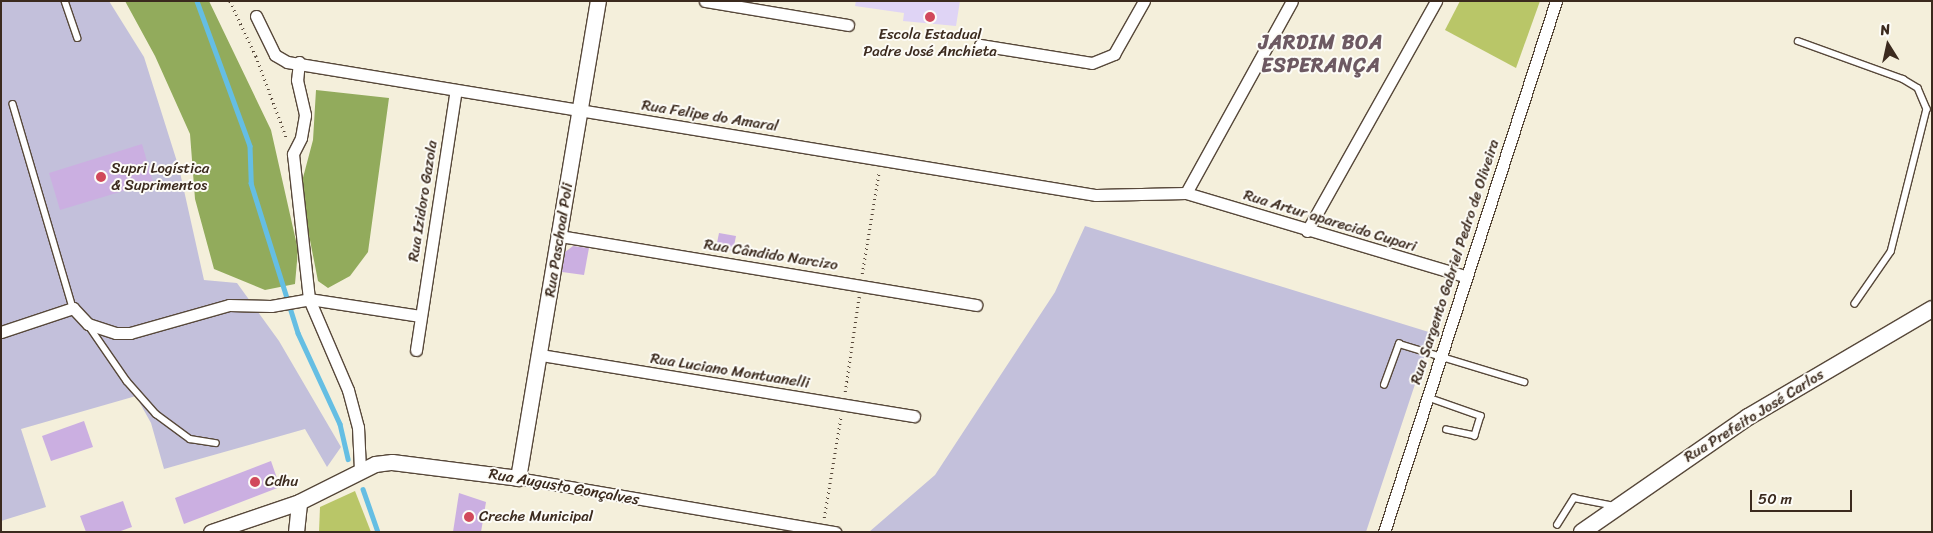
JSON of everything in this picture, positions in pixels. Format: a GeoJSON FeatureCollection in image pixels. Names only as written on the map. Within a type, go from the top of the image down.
{"type":"FeatureCollection","features":[{"type":"Feature","properties":{"kind":"main road","name":"Rua Prefeito José Carlos"},"geometry":{"type":"LineString","coordinates":[[1582,532],[1748,417],[1932,309]]}},
{"type":"Feature","properties":{"kind":"street","name":"Rua Paschoal Poli"},"geometry":{"type":"LineString","coordinates":[[518,478],[598,1]]}},
{"type":"Feature","properties":{"kind":"street"},"geometry":{"type":"LineString","coordinates":[[705,1],[848,25]]}},
{"type":"Feature","properties":{"kind":"street"},"geometry":{"type":"LineString","coordinates":[[980,46],[1092,63],[1114,54],[1144,1]]}},
{"type":"Feature","properties":{"kind":"street"},"geometry":{"type":"LineString","coordinates":[[1186,193],[1292,1]]}},
{"type":"Feature","properties":{"kind":"street"},"geometry":{"type":"LineString","coordinates":[[1308,231],[1436,1]]}},
{"type":"Feature","properties":{"kind":"street","name":"Rua Sargento Gabriel Pedro de Oliveira"},"geometry":{"type":"LineString","coordinates":[[1384,532],[1465,276],[1556,1]]}},
{"type":"Feature","properties":{"kind":"street","name":"Rua Felipe do Amaral"},"geometry":{"type":"LineString","coordinates":[[256,16],[275,55],[287,62],[299,62],[456,90],[1096,195],[1186,193]]}},
{"type":"Feature","properties":{"kind":"street"},"geometry":{"type":"LineString","coordinates":[[299,62],[297,80],[305,115],[301,138],[292,154],[309,299],[348,390],[358,427],[360,469]]}},
{"type":"Feature","properties":{"kind":"street","name":"Rua Izidoro Gazola"},"geometry":{"type":"LineString","coordinates":[[416,350],[456,90]]}},
{"type":"Feature","properties":{"kind":"street","name":"Rua Artur aparecido Cupari"},"geometry":{"type":"LineString","coordinates":[[1186,193],[1308,231],[1465,276]]}},
{"type":"Feature","properties":{"kind":"street","name":"Rua Cândido Narcizo"},"geometry":{"type":"LineString","coordinates":[[560,236],[860,284],[976,305]]}},
{"type":"Feature","properties":{"kind":"street"},"geometry":{"type":"LineString","coordinates":[[1,332],[73,308],[88,324],[116,333],[130,333],[228,305],[271,306],[293,300],[309,299],[420,316]]}},
{"type":"Feature","properties":{"kind":"street","name":"Rua Luciano Montuanelli"},"geometry":{"type":"LineString","coordinates":[[540,355],[914,416]]}},
{"type":"Feature","properties":{"kind":"street","name":"Rua Augusto Gonçalves"},"geometry":{"type":"LineString","coordinates":[[211,532],[299,502],[360,469],[392,462],[518,478],[752,520],[835,532]]}},
{"type":"Feature","properties":{"kind":"street"},"geometry":{"type":"LineString","coordinates":[[296,532],[299,502]]}},
{"type":"Feature","properties":{"kind":"street"},"geometry":{"type":"LineString","coordinates":[[749,532],[752,520]]}},
{"type":"Feature","properties":{"kind":"lane"},"geometry":{"type":"LineString","coordinates":[[64,1],[78,38]]}},
{"type":"Feature","properties":{"kind":"lane"},"geometry":{"type":"LineString","coordinates":[[1798,41],[1903,79],[1918,88],[1927,109],[1890,252],[1855,304]]}},
{"type":"Feature","properties":{"kind":"lane"},"geometry":{"type":"LineString","coordinates":[[13,104],[73,308]]}},
{"type":"Feature","properties":{"kind":"lane"},"geometry":{"type":"LineString","coordinates":[[88,324],[122,375],[156,414],[190,438],[216,443]]}},
{"type":"Feature","properties":{"kind":"lane"},"geometry":{"type":"LineString","coordinates":[[1384,385],[1396,346],[1404,344],[1440,357],[1524,382]]}},
{"type":"Feature","properties":{"kind":"lane"},"geometry":{"type":"LineString","coordinates":[[1427,397],[1481,416],[1475,436],[1447,430]]}},
{"type":"Feature","properties":{"kind":"lane"},"geometry":{"type":"LineString","coordinates":[[1557,525],[1574,498],[1617,507]]}},
{"type":"Feature","properties":{"kind":"path"},"geometry":{"type":"LineString","coordinates":[[230,1],[256,56],[292,154]]}},
{"type":"Feature","properties":{"kind":"path"},"geometry":{"type":"LineString","coordinates":[[822,530],[881,159]]}},
{"type":"Feature","properties":{"kind":"shaded area"},"geometry":{"type":"Polygon","coordinates":[[[1,1],[109,1],[144,57],[179,168],[204,280],[237,283],[279,341],[341,447],[327,467],[305,429],[164,469],[151,423],[136,396],[21,429],[46,507],[1,521],[1,1]]]}},
{"type":"Feature","properties":{"kind":"shaded area","name":"Escola Estadual Padre José Anchieta"},"geometry":{"type":"Polygon","coordinates":[[[856,1],[960,1],[956,26],[903,21],[904,13],[855,6],[856,1]]]}},
{"type":"Feature","properties":{"kind":"shaded area"},"geometry":{"type":"Polygon","coordinates":[[[1085,226],[1432,333],[1366,532],[869,532],[935,475],[1055,292],[1085,226]]]}},
{"type":"Feature","properties":{"kind":"green space"},"geometry":{"type":"Polygon","coordinates":[[[125,1],[209,1],[271,130],[298,250],[295,284],[265,290],[214,269],[195,199],[190,134],[155,56],[125,1]]]}},
{"type":"Feature","properties":{"kind":"green space"},"geometry":{"type":"Polygon","coordinates":[[[1460,1],[1540,1],[1516,68],[1445,30],[1460,1]]]}},
{"type":"Feature","properties":{"kind":"green space"},"geometry":{"type":"Polygon","coordinates":[[[316,90],[389,98],[368,252],[350,276],[328,288],[318,281],[300,189],[313,140],[316,90]]]}},
{"type":"Feature","properties":{"kind":"green space"},"geometry":{"type":"Polygon","coordinates":[[[355,491],[371,532],[319,532],[320,507],[355,491]]]}},
{"type":"Feature","properties":{"kind":"building","name":"Supri Logística & Suprimentos"},"geometry":{"type":"Polygon","coordinates":[[[142,144],[153,182],[60,210],[49,173],[142,144]]]}},
{"type":"Feature","properties":{"kind":"building"},"geometry":{"type":"Polygon","coordinates":[[[719,233],[736,236],[733,251],[716,248],[719,233]]]}},
{"type":"Feature","properties":{"kind":"building"},"geometry":{"type":"Polygon","coordinates":[[[573,246],[589,248],[584,275],[562,272],[565,252],[573,246]]]}},
{"type":"Feature","properties":{"kind":"building"},"geometry":{"type":"Polygon","coordinates":[[[84,421],[93,447],[51,461],[42,436],[84,421]]]}},
{"type":"Feature","properties":{"kind":"building"},"geometry":{"type":"Polygon","coordinates":[[[271,461],[280,487],[184,524],[175,498],[271,461]]]}},
{"type":"Feature","properties":{"kind":"building","name":"Creche Municipal"},"geometry":{"type":"Polygon","coordinates":[[[459,493],[486,502],[481,532],[453,532],[459,493]]]}},
{"type":"Feature","properties":{"kind":"building"},"geometry":{"type":"Polygon","coordinates":[[[123,501],[132,527],[118,532],[86,532],[80,516],[123,501]]]}},
{"type":"Feature","properties":{"kind":"waterway"},"geometry":{"type":"LineString","coordinates":[[197,1],[250,146],[251,183],[298,333],[340,424],[348,459]]}},
{"type":"Feature","properties":{"kind":"waterway"},"geometry":{"type":"LineString","coordinates":[[363,489],[378,532]]}},
{"type":"Feature","properties":{"kind":"place","name":"Escola Estadual Padre José Anchieta"},"geometry":{"type":"Point","coordinates":[930,17]}},
{"type":"Feature","properties":{"kind":"place","name":"Supri Logística & Suprimentos"},"geometry":{"type":"Point","coordinates":[101,177]}},
{"type":"Feature","properties":{"kind":"place","name":"Cdhu"},"geometry":{"type":"Point","coordinates":[255,482]}},
{"type":"Feature","properties":{"kind":"place","name":"Creche Municipal"},"geometry":{"type":"Point","coordinates":[469,517]}},
{"type":"Feature","properties":{"kind":"district","name":"JARDIM BOA ESPERANÇA"},"geometry":{"type":"Point","coordinates":[1321,54]}}]}
